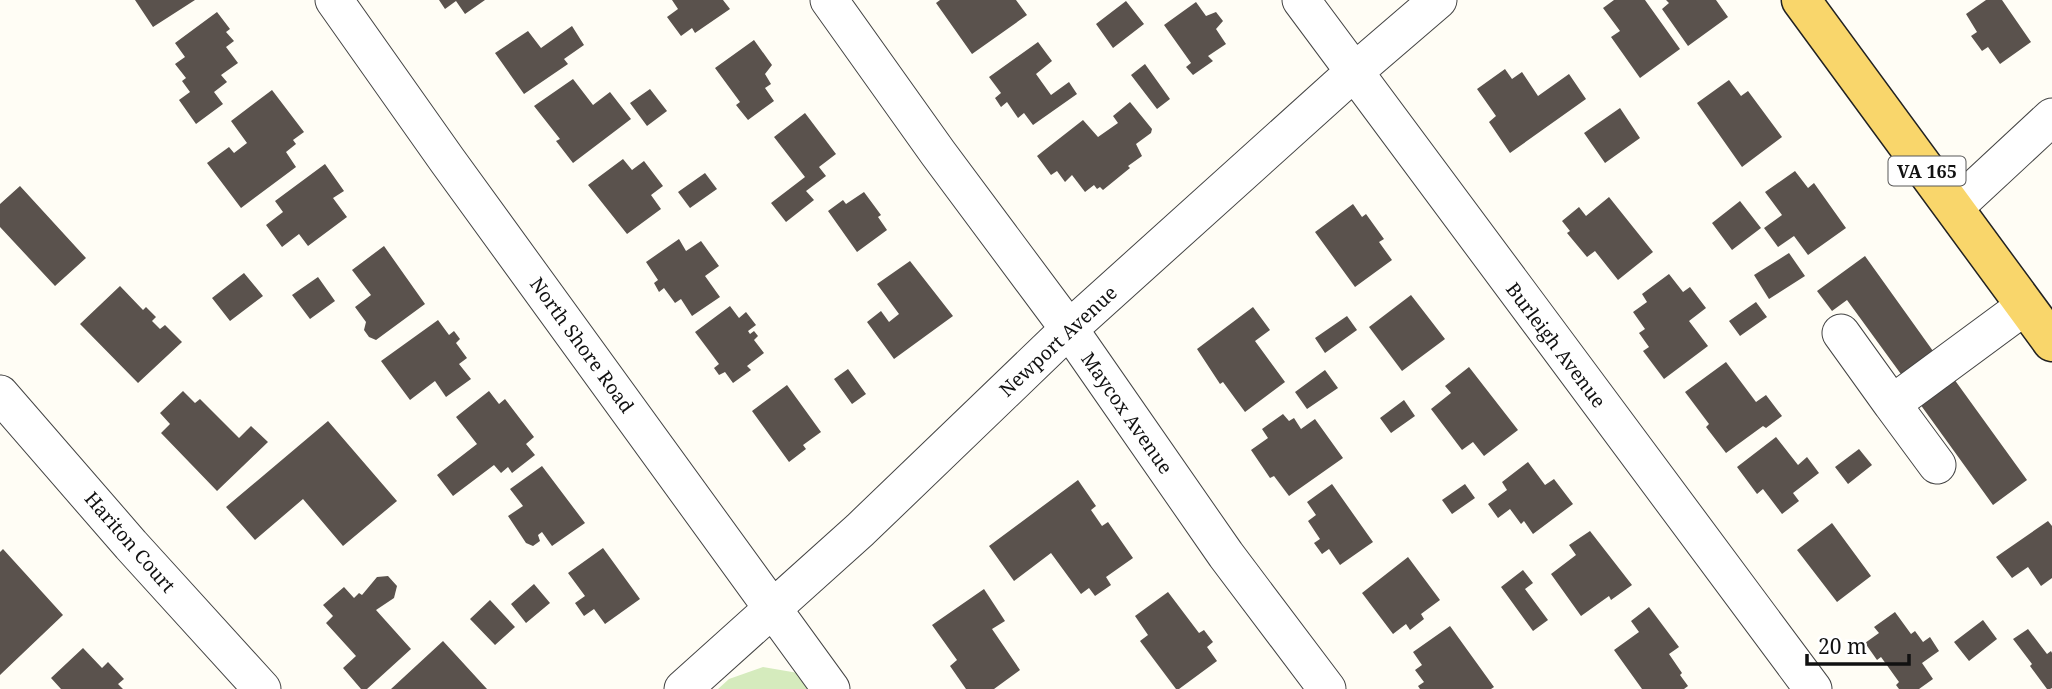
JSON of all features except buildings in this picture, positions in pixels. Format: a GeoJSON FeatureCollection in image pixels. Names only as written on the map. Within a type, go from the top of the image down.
{"type":"FeatureCollection","features":[{"type":"Feature","properties":{"kind":"main road","name":"VA 165"},"geometry":{"type":"LineString","coordinates":[[1801,0],[2052,342]]}},
{"type":"Feature","properties":{"kind":"street","name":"North Shore Road"},"geometry":{"type":"LineString","coordinates":[[334,0],[831,689]]}},
{"type":"Feature","properties":{"kind":"street","name":"Maycox Avenue"},"geometry":{"type":"LineString","coordinates":[[828,0],[1069,329],[1226,555],[1327,689]]}},
{"type":"Feature","properties":{"kind":"street","name":"Burleigh Avenue"},"geometry":{"type":"LineString","coordinates":[[1301,0],[1813,689]]}},
{"type":"Feature","properties":{"kind":"street","name":"Newport Avenue"},"geometry":{"type":"LineString","coordinates":[[683,689],[860,530],[1069,329],[1438,0]]}},
{"type":"Feature","properties":{"kind":"street"},"geometry":{"type":"LineString","coordinates":[[1954,208],[2052,117]]}},
{"type":"Feature","properties":{"kind":"street"},"geometry":{"type":"LineString","coordinates":[[1892,404],[2025,306]]}},
{"type":"Feature","properties":{"kind":"street"},"geometry":{"type":"LineString","coordinates":[[1841,333],[1937,465]]}},
{"type":"Feature","properties":{"kind":"street","name":"Hariton Court"},"geometry":{"type":"LineString","coordinates":[[0,394],[131,545],[262,689]]}},
{"type":"Feature","properties":{"kind":"green space"},"geometry":{"type":"Polygon","coordinates":[[[763,667],[798,673],[809,689],[718,689],[729,679],[763,667]]]}}]}
